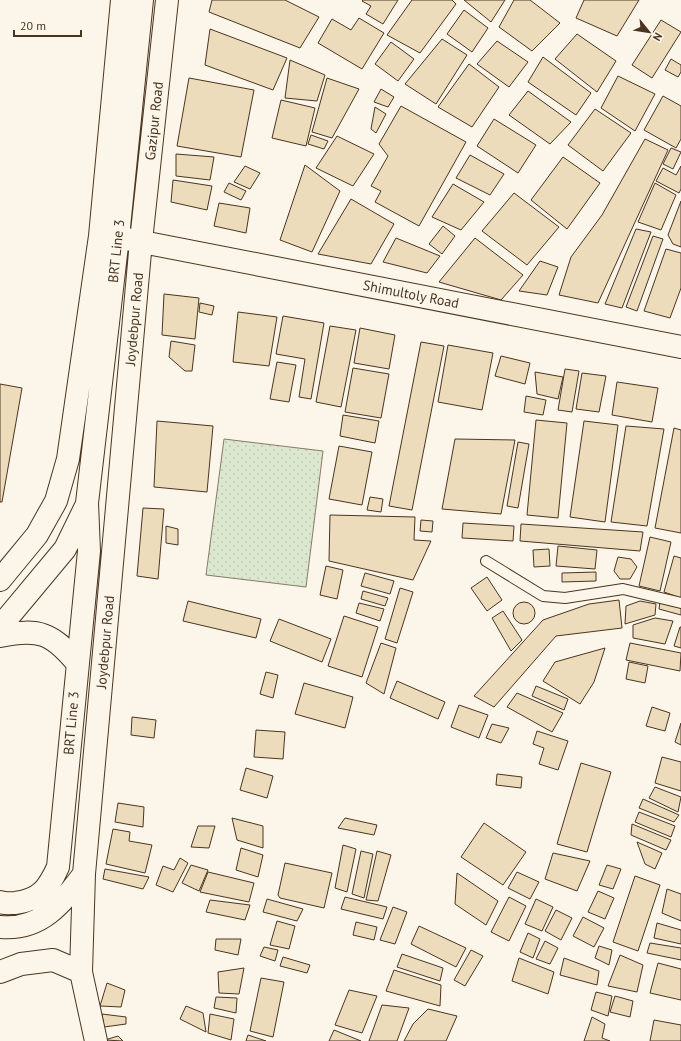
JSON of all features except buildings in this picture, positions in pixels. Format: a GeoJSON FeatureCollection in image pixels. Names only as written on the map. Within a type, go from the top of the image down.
{"type":"FeatureCollection","features":[{"type":"Feature","properties":{"kind":"main road"},"geometry":{"type":"LineString","coordinates":[[0,580],[37,535],[56,501],[68,459],[109,237],[122,0]]}},
{"type":"Feature","properties":{"kind":"main road","name":"BRT Line 3"},"geometry":{"type":"LineString","coordinates":[[0,902],[5,904],[30,901],[49,886],[58,867],[89,551],[87,503],[109,237],[142,0]]}},
{"type":"Feature","properties":{"kind":"main road","name":"Gazipur Road"},"geometry":{"type":"LineString","coordinates":[[141,242],[167,0]]}},
{"type":"Feature","properties":{"kind":"main road","name":"Shimultoly Road"},"geometry":{"type":"LineString","coordinates":[[109,237],[681,347]]}},
{"type":"Feature","properties":{"kind":"main road","name":"Joydebpur Road"},"geometry":{"type":"LineString","coordinates":[[96,1041],[82,972],[84,874],[141,242]]}},
{"type":"Feature","properties":{"kind":"main road","name":"BRT Line 3"},"geometry":{"type":"LineString","coordinates":[[0,627],[65,549],[87,503]]}},
{"type":"Feature","properties":{"kind":"main road"},"geometry":{"type":"LineString","coordinates":[[0,636],[27,632],[45,634],[63,646],[77,663]]}},
{"type":"Feature","properties":{"kind":"main road"},"geometry":{"type":"LineString","coordinates":[[0,927],[7,928],[33,923],[51,913],[84,874]]}},
{"type":"Feature","properties":{"kind":"main road"},"geometry":{"type":"LineString","coordinates":[[0,972],[21,964],[53,960],[82,972]]}},
{"type":"Feature","properties":{"kind":"lane"},"geometry":{"type":"LineString","coordinates":[[486,561],[543,596],[565,598],[623,589],[681,603]]}},
{"type":"Feature","properties":{"kind":"green space"},"geometry":{"type":"Polygon","coordinates":[[[224,439],[323,451],[306,587],[206,575],[224,439]]]}}]}
